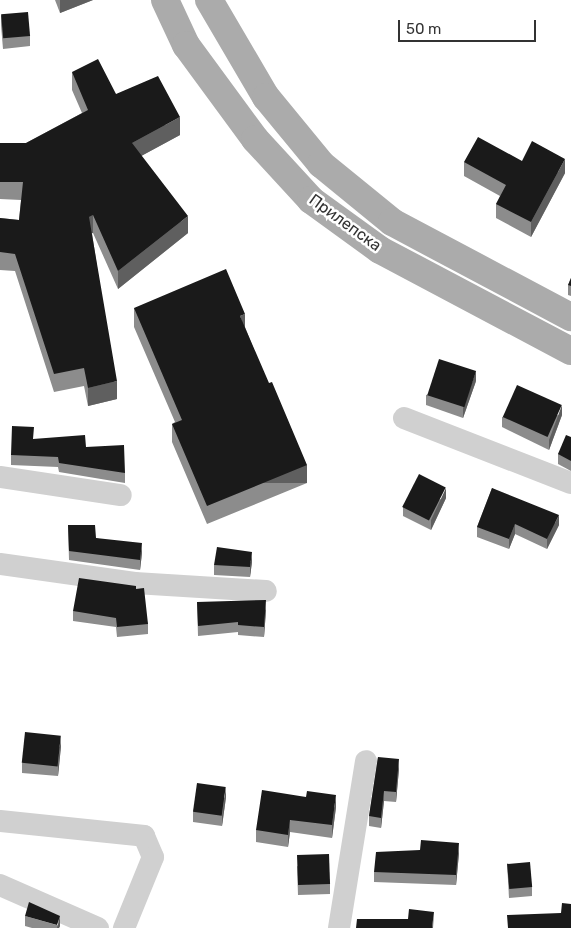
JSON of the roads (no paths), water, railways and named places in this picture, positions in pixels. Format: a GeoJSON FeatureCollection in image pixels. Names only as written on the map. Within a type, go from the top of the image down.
{"type":"FeatureCollection","features":[{"type":"Feature","properties":{"kind":"main road","name":"Прилепска"},"geometry":{"type":"LineString","coordinates":[[165,0],[191,53],[255,139],[311,200],[380,250],[571,351]]}},
{"type":"Feature","properties":{"kind":"main road","name":"Прилепска"},"geometry":{"type":"LineString","coordinates":[[209,0],[266,97],[321,164],[392,222],[571,317]]}},
{"type":"Feature","properties":{"kind":"street"},"geometry":{"type":"LineString","coordinates":[[404,418],[571,483]]}},
{"type":"Feature","properties":{"kind":"street"},"geometry":{"type":"LineString","coordinates":[[0,477],[121,496]]}},
{"type":"Feature","properties":{"kind":"street"},"geometry":{"type":"LineString","coordinates":[[0,564],[135,583],[266,591]]}},
{"type":"Feature","properties":{"kind":"street"},"geometry":{"type":"LineString","coordinates":[[339,928],[366,761]]}},
{"type":"Feature","properties":{"kind":"street"},"geometry":{"type":"LineString","coordinates":[[0,821],[144,836],[153,857],[124,928]]}},
{"type":"Feature","properties":{"kind":"street"},"geometry":{"type":"LineString","coordinates":[[0,885],[98,928]]}}]}
